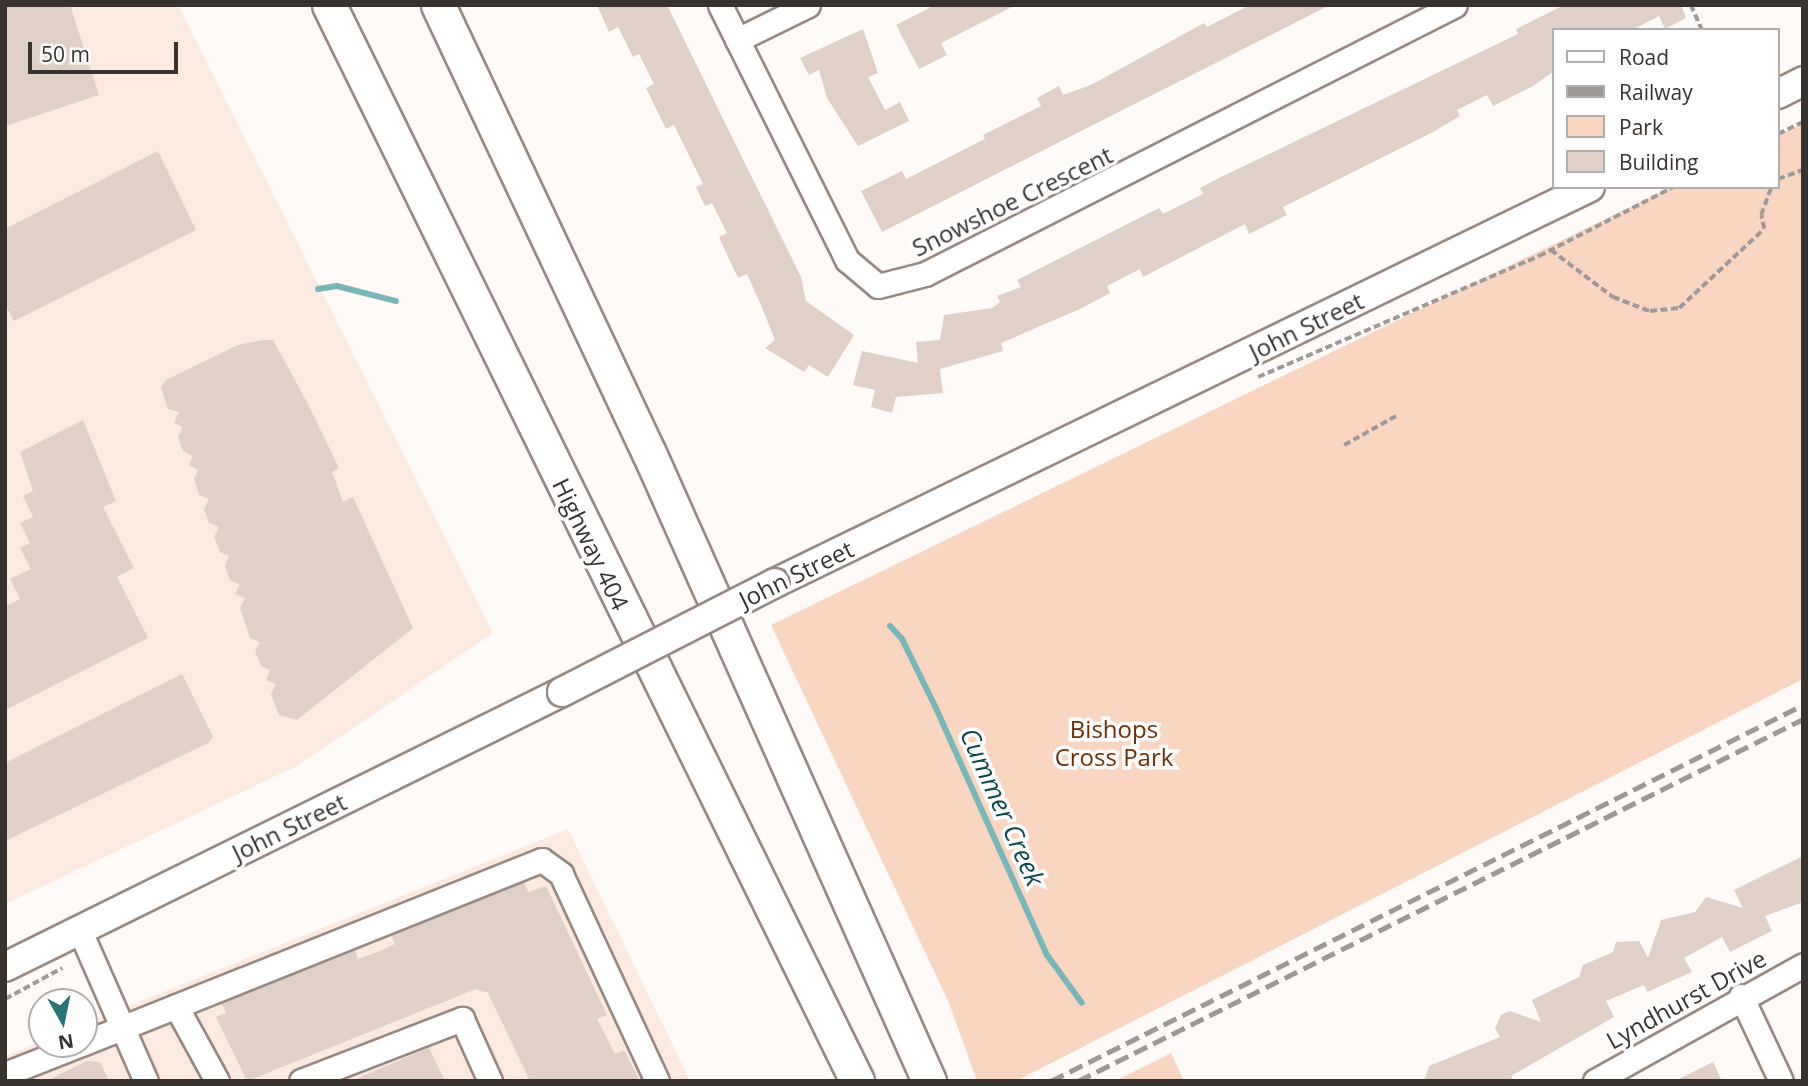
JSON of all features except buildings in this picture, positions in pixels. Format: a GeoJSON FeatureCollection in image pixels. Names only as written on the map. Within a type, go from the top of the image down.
{"type":"FeatureCollection","features":[{"type":"Feature","properties":{"kind":"highway","name":"Highway 404"},"geometry":{"type":"LineString","coordinates":[[329,5],[857,1081]]}},
{"type":"Feature","properties":{"kind":"highway"},"geometry":{"type":"LineString","coordinates":[[438,5],[649,453],[929,1081]]}},
{"type":"Feature","properties":{"kind":"main road"},"geometry":{"type":"LineString","coordinates":[[1780,93],[1803,81]]}},
{"type":"Feature","properties":{"kind":"main road","name":"John Street"},"geometry":{"type":"LineString","coordinates":[[5,967],[562,692],[775,583],[1587,189]]}},
{"type":"Feature","properties":{"kind":"street","name":"Snowshoe Crescent"},"geometry":{"type":"LineString","coordinates":[[720,5],[847,260],[878,286],[925,274],[1455,5]]}},
{"type":"Feature","properties":{"kind":"street"},"geometry":{"type":"LineString","coordinates":[[737,40],[808,5]]}},
{"type":"Feature","properties":{"kind":"street"},"geometry":{"type":"LineString","coordinates":[[98,1037],[542,860],[561,874],[657,1081]]}},
{"type":"Feature","properties":{"kind":"street"},"geometry":{"type":"LineString","coordinates":[[79,930],[146,1081]]}},
{"type":"Feature","properties":{"kind":"street","name":"Lyndhurst Drive"},"geometry":{"type":"LineString","coordinates":[[1595,1081],[1741,996],[1803,965]]}},
{"type":"Feature","properties":{"kind":"street"},"geometry":{"type":"LineString","coordinates":[[1741,996],[1781,1081]]}},
{"type":"Feature","properties":{"kind":"street"},"geometry":{"type":"LineString","coordinates":[[176,1006],[217,1081]]}},
{"type":"Feature","properties":{"kind":"street"},"geometry":{"type":"LineString","coordinates":[[301,1081],[462,1019],[490,1081]]}},
{"type":"Feature","properties":{"kind":"street"},"geometry":{"type":"LineString","coordinates":[[5,1074],[45,1058]]}},
{"type":"Feature","properties":{"kind":"path"},"geometry":{"type":"LineString","coordinates":[[1690,5],[1701,28]]}},
{"type":"Feature","properties":{"kind":"path"},"geometry":{"type":"LineString","coordinates":[[1780,133],[1803,122]]}},
{"type":"Feature","properties":{"kind":"path"},"geometry":{"type":"LineString","coordinates":[[1780,178],[1803,170]]}},
{"type":"Feature","properties":{"kind":"path"},"geometry":{"type":"LineString","coordinates":[[1250,381],[1551,250],[1669,189]]}},
{"type":"Feature","properties":{"kind":"path"},"geometry":{"type":"LineString","coordinates":[[1551,250],[1613,297],[1650,311],[1679,308],[1764,229],[1762,215],[1770,189]]}},
{"type":"Feature","properties":{"kind":"path"},"geometry":{"type":"LineString","coordinates":[[1344,445],[1398,415]]}},
{"type":"Feature","properties":{"kind":"shaded area"},"geometry":{"type":"Polygon","coordinates":[[[5,5],[178,5],[493,633],[297,766],[5,904],[5,5]]]}},
{"type":"Feature","properties":{"kind":"shaded area"},"geometry":{"type":"Polygon","coordinates":[[[568,829],[690,1081],[5,1081],[5,1056],[28,1047],[28,1058],[98,1058],[98,1018],[568,829]]]}},
{"type":"Feature","properties":{"kind":"green space","name":"Bishops Cross Park"},"geometry":{"type":"Polygon","coordinates":[[[1803,123],[1803,679],[1016,1081],[977,1081],[949,1003],[771,625],[1667,189],[1780,189],[1780,134],[1803,123]]]}},
{"type":"Feature","properties":{"kind":"green space"},"geometry":{"type":"Polygon","coordinates":[[[1171,1053],[1184,1081],[1115,1081],[1171,1053]]]}},
{"type":"Feature","properties":{"kind":"waterway","name":"Cummer Creek"},"geometry":{"type":"LineString","coordinates":[[318,289],[337,286],[396,301]]}},
{"type":"Feature","properties":{"kind":"waterway","name":"Cummer Creek"},"geometry":{"type":"LineString","coordinates":[[890,626],[902,639],[935,706],[1047,955],[1082,1003]]}},
{"type":"Feature","properties":{"kind":"railway"},"geometry":{"type":"LineString","coordinates":[[1051,1081],[1803,705]]}},
{"type":"Feature","properties":{"kind":"railway"},"geometry":{"type":"LineString","coordinates":[[1078,1081],[1803,719]]}}]}
